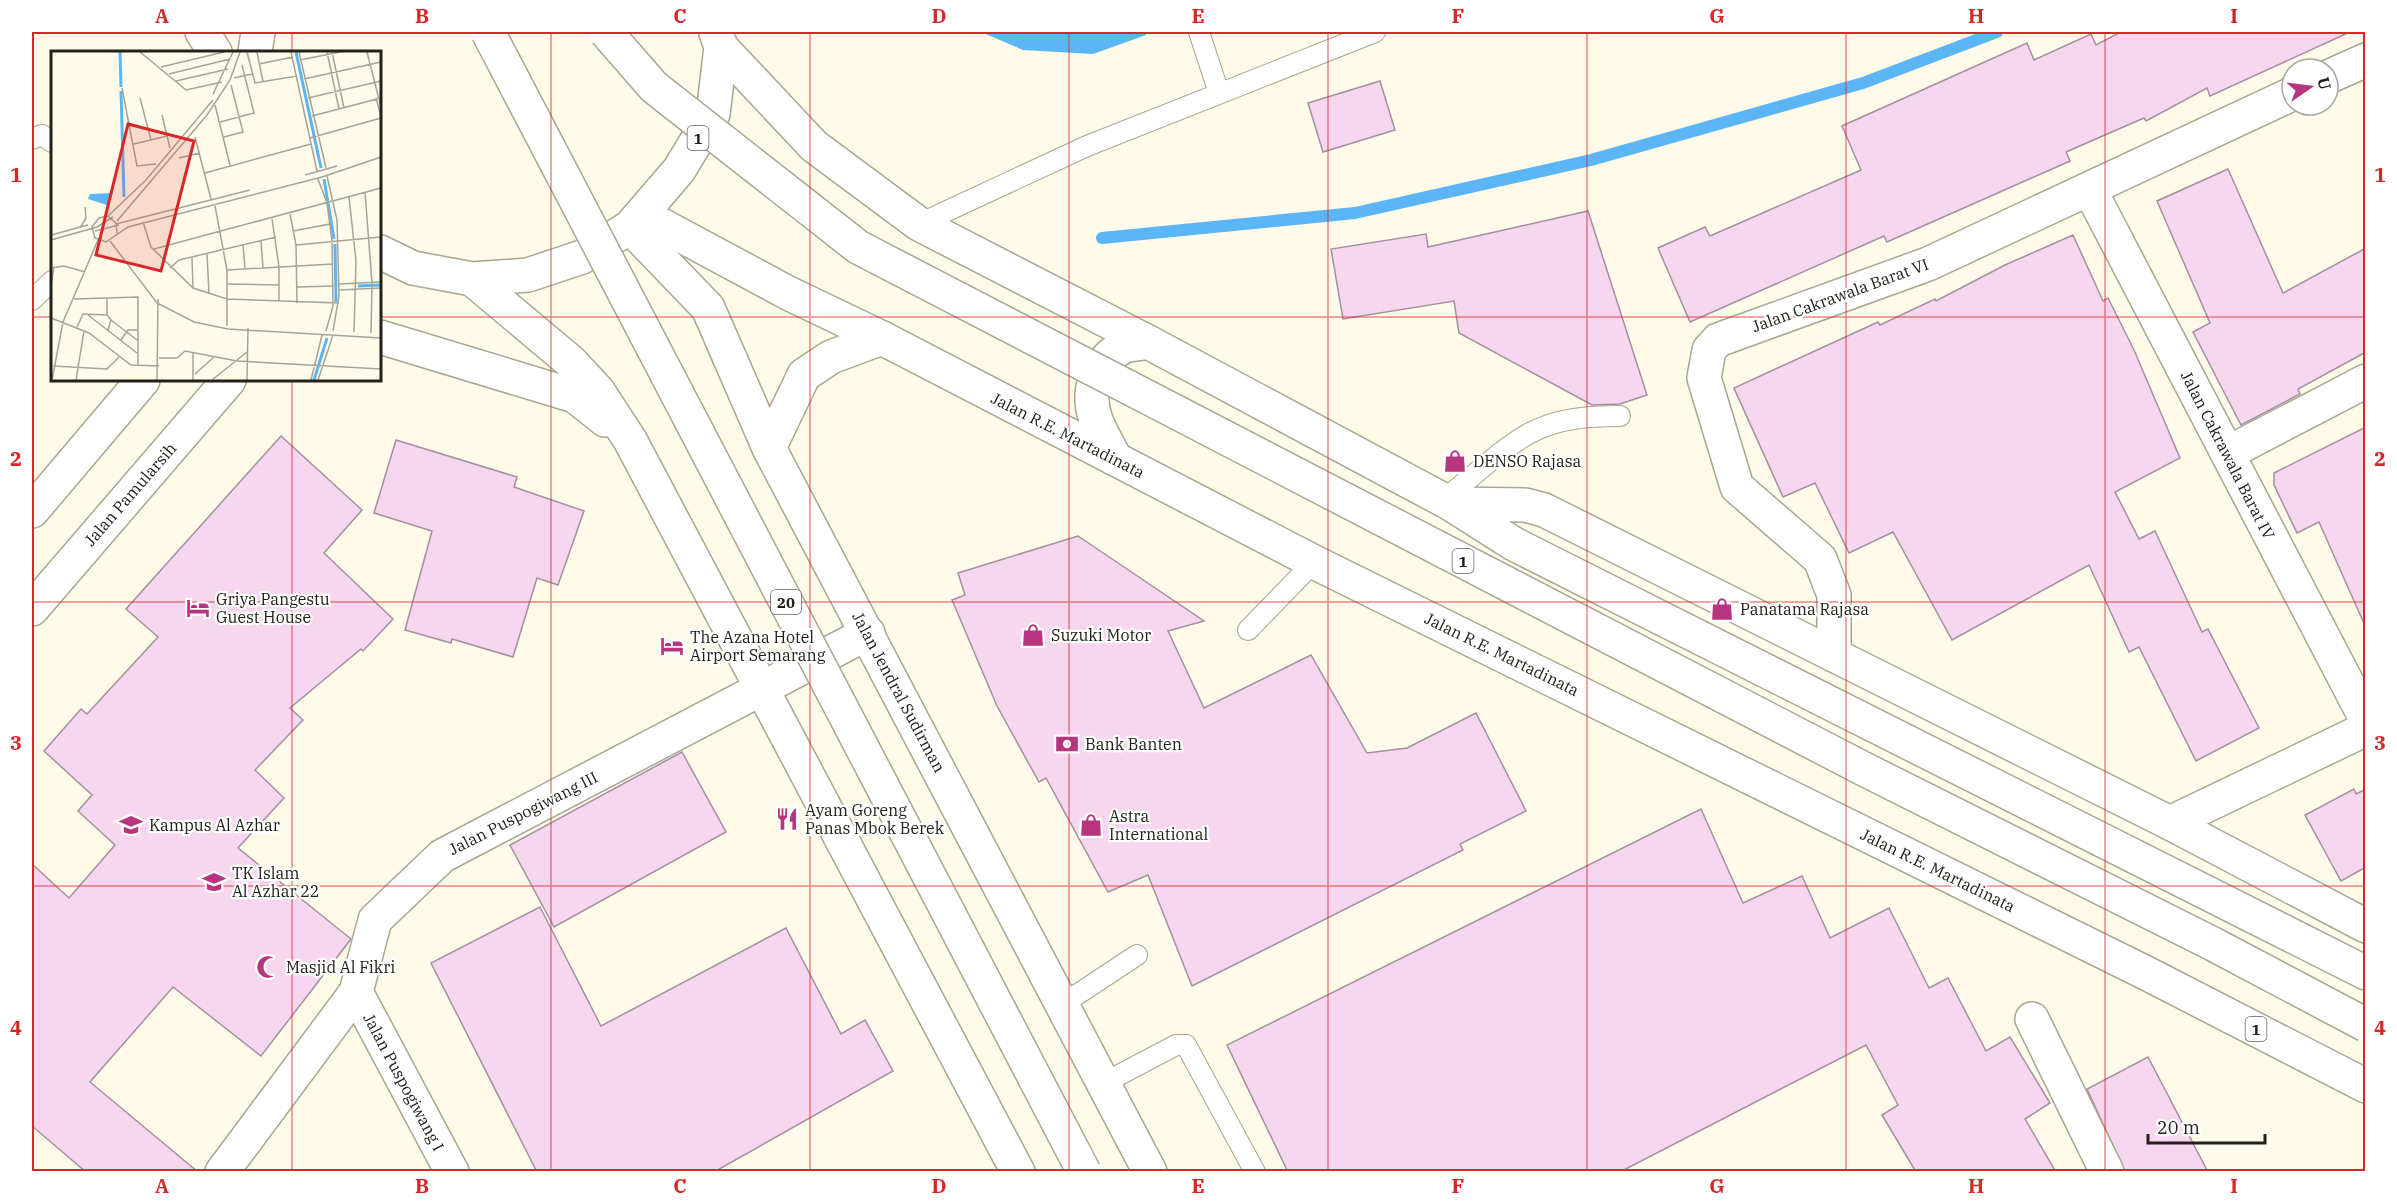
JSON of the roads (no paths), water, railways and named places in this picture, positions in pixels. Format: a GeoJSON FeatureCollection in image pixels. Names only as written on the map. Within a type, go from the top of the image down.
{"type":"FeatureCollection","features":[{"type":"Feature","properties":{"kind":"main road"},"geometry":{"type":"LineString","coordinates":[[202,32],[214,51]]}},
{"type":"Feature","properties":{"kind":"main road"},"geometry":{"type":"LineString","coordinates":[[255,51],[258,32]]}},
{"type":"Feature","properties":{"kind":"main road","name":"20"},"geometry":{"type":"LineString","coordinates":[[488,32],[1084,1172]]}},
{"type":"Feature","properties":{"kind":"main road","name":"1"},"geometry":{"type":"LineString","coordinates":[[606,32],[654,87],[858,248],[1862,768],[2213,944],[2366,1025]]}},
{"type":"Feature","properties":{"kind":"main road","name":"1"},"geometry":{"type":"LineString","coordinates":[[381,252],[413,268],[472,279],[528,275],[582,257],[636,221],[679,170],[712,114],[721,37]]}},
{"type":"Feature","properties":{"kind":"main road","name":"1"},"geometry":{"type":"LineString","coordinates":[[721,37],[814,146],[919,224],[1148,342],[1446,502],[1514,543],[1618,597],[2366,973]]}},
{"type":"Feature","properties":{"kind":"main road"},"geometry":{"type":"LineString","coordinates":[[2340,72],[2366,60]]}},
{"type":"Feature","properties":{"kind":"main road","name":"Jalan Cakrawala Barat VI"},"geometry":{"type":"LineString","coordinates":[[1833,655],[1834,595],[1820,559],[1737,487],[1704,378],[1709,350],[1718,340],[1928,264],[2091,190],[2280,100]]}},
{"type":"Feature","properties":{"kind":"main road","name":"Jalan Cakrawala Barat IV"},"geometry":{"type":"LineString","coordinates":[[2091,190],[2366,719]]}},
{"type":"Feature","properties":{"kind":"main road","name":"Jalan R.E. Martadinata"},"geometry":{"type":"LineString","coordinates":[[636,221],[882,338],[1314,562],[2146,973],[2366,1086]]}},
{"type":"Feature","properties":{"kind":"main road","name":"Jalan Jendral Sudirman"},"geometry":{"type":"LineString","coordinates":[[636,221],[708,309],[769,448],[1150,1172]]}},
{"type":"Feature","properties":{"kind":"main road"},"geometry":{"type":"LineString","coordinates":[[472,279],[571,362],[598,391],[630,440],[760,690],[1018,1172]]}},
{"type":"Feature","properties":{"kind":"main road"},"geometry":{"type":"LineString","coordinates":[[381,338],[575,396],[630,440]]}},
{"type":"Feature","properties":{"kind":"main road"},"geometry":{"type":"LineString","coordinates":[[769,448],[804,375],[831,357],[882,338]]}},
{"type":"Feature","properties":{"kind":"main road"},"geometry":{"type":"LineString","coordinates":[[1115,459],[1095,417],[1091,396],[1095,374],[1108,357],[1126,346],[1148,342]]}},
{"type":"Feature","properties":{"kind":"main road"},"geometry":{"type":"LineString","coordinates":[[32,511],[142,381]]}},
{"type":"Feature","properties":{"kind":"main road","name":"Jalan Pamularsih"},"geometry":{"type":"LineString","coordinates":[[32,609],[228,381]]}},
{"type":"Feature","properties":{"kind":"main road"},"geometry":{"type":"LineString","coordinates":[[2228,453],[2366,381]]}},
{"type":"Feature","properties":{"kind":"main road"},"geometry":{"type":"LineString","coordinates":[[1446,502],[1525,505],[1544,510],[2170,823],[2366,926]]}},
{"type":"Feature","properties":{"kind":"main road","name":"Jalan Puspogiwang III"},"geometry":{"type":"LineString","coordinates":[[222,1172],[357,992],[375,920],[442,856],[868,633]]}},
{"type":"Feature","properties":{"kind":"main road"},"geometry":{"type":"LineString","coordinates":[[2170,823],[2366,729]]}},
{"type":"Feature","properties":{"kind":"main road","name":"Jalan Puspogiwang I"},"geometry":{"type":"LineString","coordinates":[[357,992],[452,1172]]}},
{"type":"Feature","properties":{"kind":"main road"},"geometry":{"type":"LineString","coordinates":[[2032,1019],[2107,1172]]}},
{"type":"Feature","properties":{"kind":"lane"},"geometry":{"type":"LineString","coordinates":[[1199,32],[1220,93]]}},
{"type":"Feature","properties":{"kind":"lane"},"geometry":{"type":"LineString","coordinates":[[919,224],[1087,146],[1375,32]]}},
{"type":"Feature","properties":{"kind":"lane"},"geometry":{"type":"LineString","coordinates":[[32,139],[42,135],[51,141]]}},
{"type":"Feature","properties":{"kind":"lane"},"geometry":{"type":"LineString","coordinates":[[32,300],[51,282]]}},
{"type":"Feature","properties":{"kind":"lane"},"geometry":{"type":"LineString","coordinates":[[1446,502],[1530,433],[1578,418],[1620,416]]}},
{"type":"Feature","properties":{"kind":"lane"},"geometry":{"type":"LineString","coordinates":[[1248,630],[1314,562]]}},
{"type":"Feature","properties":{"kind":"lane"},"geometry":{"type":"LineString","coordinates":[[1063,1004],[1137,955]]}},
{"type":"Feature","properties":{"kind":"lane"},"geometry":{"type":"LineString","coordinates":[[1104,1083],[1176,1045],[1186,1045],[1255,1172]]}},
{"type":"Feature","properties":{"kind":"water"},"geometry":{"type":"Polygon","coordinates":[[[981,32],[1145,32],[1146,35],[1093,54],[1023,50],[981,32]]]}},
{"type":"Feature","properties":{"kind":"waterway"},"geometry":{"type":"LineString","coordinates":[[1102,238],[1355,213],[1591,160],[1863,83],[1997,32]]}},
{"type":"Feature","properties":{"kind":"place","name":"DENSO Rajasa"},"geometry":{"type":"Point","coordinates":[1455,461]}},
{"type":"Feature","properties":{"kind":"place","name":"Griya Pangestu Guest House"},"geometry":{"type":"Point","coordinates":[198,608]}},
{"type":"Feature","properties":{"kind":"place","name":"Panatama Rajasa"},"geometry":{"type":"Point","coordinates":[1722,609]}},
{"type":"Feature","properties":{"kind":"place","name":"Suzuki Motor"},"geometry":{"type":"Point","coordinates":[1033,635]}},
{"type":"Feature","properties":{"kind":"place","name":"The Azana Hotel Airport Semarang"},"geometry":{"type":"Point","coordinates":[672,646]}},
{"type":"Feature","properties":{"kind":"place","name":"Bank Banten"},"geometry":{"type":"Point","coordinates":[1067,744]}},
{"type":"Feature","properties":{"kind":"place","name":"Ayam Goreng Panas Mbok Berek"},"geometry":{"type":"Point","coordinates":[787,819]}},
{"type":"Feature","properties":{"kind":"place","name":"Kampus Al Azhar"},"geometry":{"type":"Point","coordinates":[131,825]}},
{"type":"Feature","properties":{"kind":"place","name":"Astra International"},"geometry":{"type":"Point","coordinates":[1091,825]}},
{"type":"Feature","properties":{"kind":"place","name":"TK Islam Al Azhar 22"},"geometry":{"type":"Point","coordinates":[214,882]}},
{"type":"Feature","properties":{"kind":"place","name":"Masjid Al Fikri"},"geometry":{"type":"Point","coordinates":[268,967]}}]}
